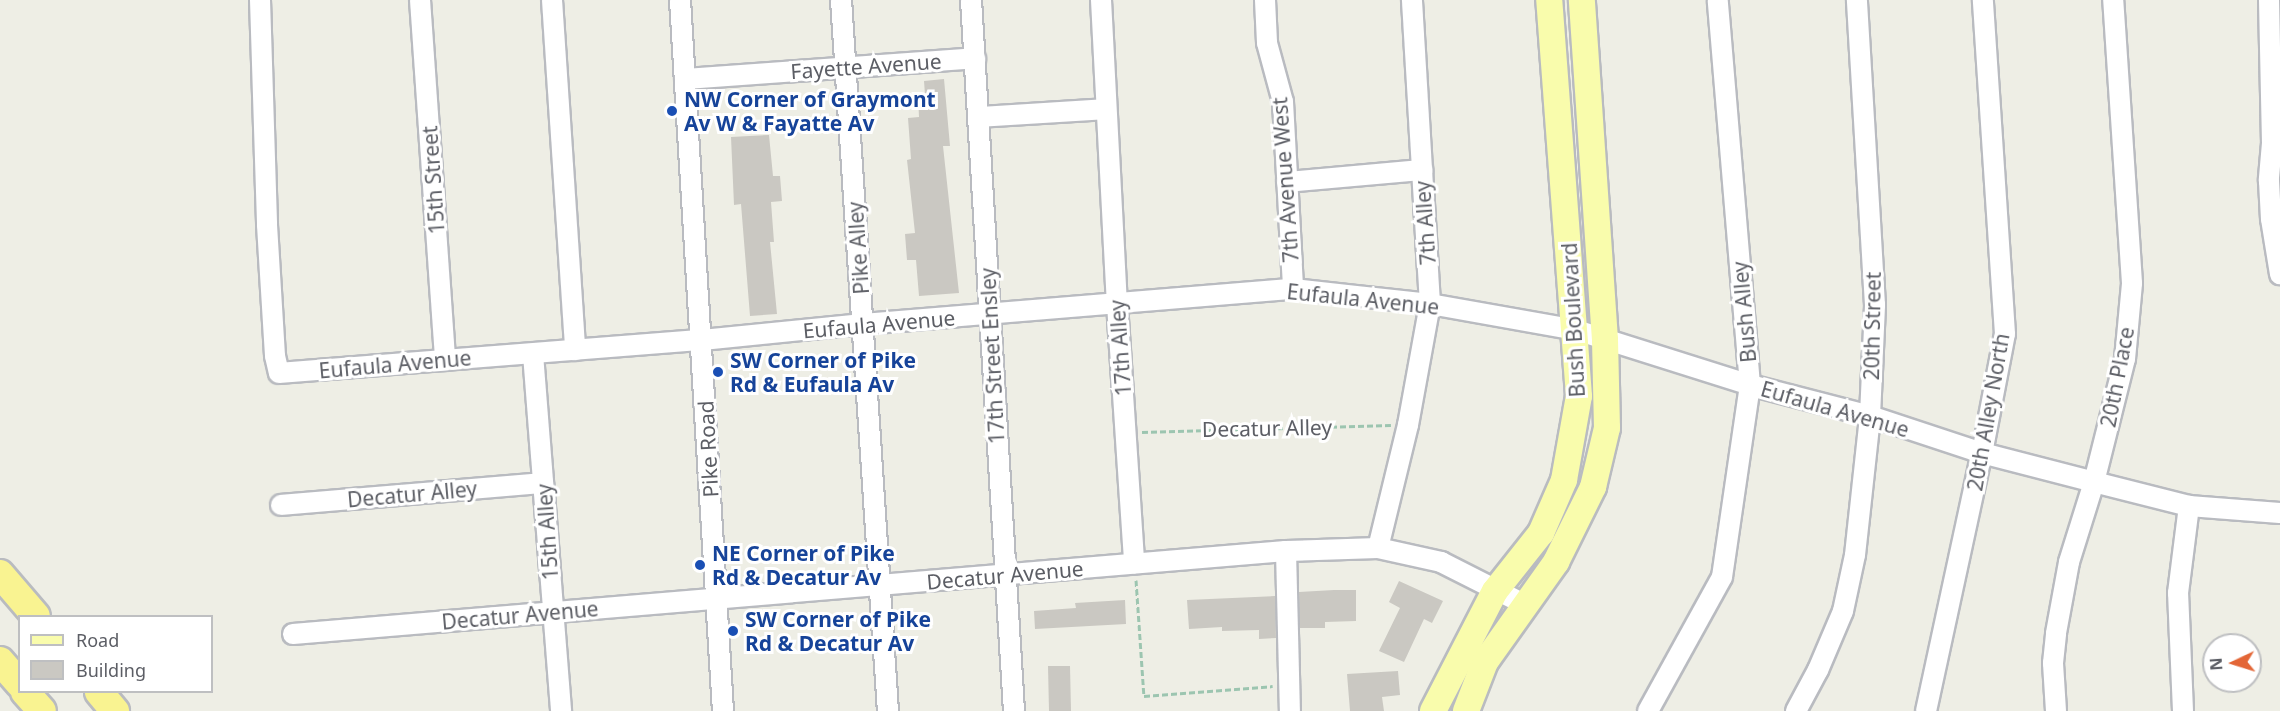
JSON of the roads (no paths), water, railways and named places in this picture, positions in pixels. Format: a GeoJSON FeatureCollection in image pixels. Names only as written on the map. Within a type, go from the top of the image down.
{"type":"FeatureCollection","features":[{"type":"Feature","properties":{"kind":"highway"},"geometry":{"type":"LineString","coordinates":[[0,574],[35,615]]}},
{"type":"Feature","properties":{"kind":"highway"},"geometry":{"type":"LineString","coordinates":[[0,661],[18,682]]}},
{"type":"Feature","properties":{"kind":"highway"},"geometry":{"type":"LineString","coordinates":[[26,693],[42,711]]}},
{"type":"Feature","properties":{"kind":"highway"},"geometry":{"type":"LineString","coordinates":[[100,693],[115,711]]}},
{"type":"Feature","properties":{"kind":"main road","name":"Bush Boulevard"},"geometry":{"type":"LineString","coordinates":[[1433,711],[1495,591],[1541,533],[1564,480],[1580,396],[1549,0]]}},
{"type":"Feature","properties":{"kind":"main road","name":"Bush Boulevard"},"geometry":{"type":"LineString","coordinates":[[1466,711],[1485,662],[1556,562],[1593,487],[1607,428],[1605,340],[1582,0]]}},
{"type":"Feature","properties":{"kind":"street","name":"Eufaula Avenue"},"geometry":{"type":"LineString","coordinates":[[260,0],[267,225],[275,356],[279,373],[533,354],[1293,289],[1431,304],[1576,330],[1750,385],[1870,416],[1982,453],[2189,506],[2280,513]]}},
{"type":"Feature","properties":{"kind":"street","name":"15th Street"},"geometry":{"type":"LineString","coordinates":[[420,0],[445,360]]}},
{"type":"Feature","properties":{"kind":"street"},"geometry":{"type":"LineString","coordinates":[[552,0],[575,350]]}},
{"type":"Feature","properties":{"kind":"street","name":"Pike Road"},"geometry":{"type":"LineString","coordinates":[[680,0],[723,711]]}},
{"type":"Feature","properties":{"kind":"street","name":"Pike Alley"},"geometry":{"type":"LineString","coordinates":[[841,0],[888,711]]}},
{"type":"Feature","properties":{"kind":"street","name":"17th Street Ensley"},"geometry":{"type":"LineString","coordinates":[[971,0],[1014,711]]}},
{"type":"Feature","properties":{"kind":"street","name":"17th Alley"},"geometry":{"type":"LineString","coordinates":[[1101,0],[1117,304],[1134,563]]}},
{"type":"Feature","properties":{"kind":"street","name":"7th Avenue West"},"geometry":{"type":"LineString","coordinates":[[1265,0],[1267,43],[1283,102],[1293,289]]}},
{"type":"Feature","properties":{"kind":"street","name":"7th Alley"},"geometry":{"type":"LineString","coordinates":[[1378,548],[1408,425],[1431,304],[1412,0]]}},
{"type":"Feature","properties":{"kind":"street","name":"Bush Alley"},"geometry":{"type":"LineString","coordinates":[[1648,711],[1722,577],[1750,385],[1718,0]]}},
{"type":"Feature","properties":{"kind":"street","name":"20th Street"},"geometry":{"type":"LineString","coordinates":[[1796,711],[1818,670],[1843,611],[1855,555],[1870,416],[1875,305],[1857,0]]}},
{"type":"Feature","properties":{"kind":"street","name":"20th Alley North"},"geometry":{"type":"LineString","coordinates":[[1926,711],[1982,453],[2005,333],[1983,0]]}},
{"type":"Feature","properties":{"kind":"street","name":"20th Place"},"geometry":{"type":"LineString","coordinates":[[2056,711],[2052,663],[2056,633],[2069,562],[2094,482],[2126,355],[2132,283],[2112,0]]}},
{"type":"Feature","properties":{"kind":"street"},"geometry":{"type":"LineString","coordinates":[[2269,0],[2276,143],[2271,219],[2280,274]]}},
{"type":"Feature","properties":{"kind":"street","name":"Fayette Avenue"},"geometry":{"type":"LineString","coordinates":[[685,79],[975,58]]}},
{"type":"Feature","properties":{"kind":"street"},"geometry":{"type":"LineString","coordinates":[[979,117],[1106,109]]}},
{"type":"Feature","properties":{"kind":"street"},"geometry":{"type":"LineString","coordinates":[[1287,182],[1422,170]]}},
{"type":"Feature","properties":{"kind":"street","name":"15th Alley"},"geometry":{"type":"LineString","coordinates":[[533,354],[561,711]]}},
{"type":"Feature","properties":{"kind":"street","name":"Decatur Alley"},"geometry":{"type":"LineString","coordinates":[[281,505],[543,483]]}},
{"type":"Feature","properties":{"kind":"street"},"geometry":{"type":"LineString","coordinates":[[2183,711],[2178,593],[2189,506]]}},
{"type":"Feature","properties":{"kind":"street","name":"Decatur Avenue"},"geometry":{"type":"LineString","coordinates":[[293,634],[1134,563],[1286,551],[1378,548],[1441,562],[1526,605]]}},
{"type":"Feature","properties":{"kind":"street"},"geometry":{"type":"LineString","coordinates":[[1286,551],[1290,711]]}},
{"type":"Feature","properties":{"kind":"place","name":"NW Corner of Graymont Av W & Fayatte Av"},"geometry":{"type":"Point","coordinates":[672,111]}},
{"type":"Feature","properties":{"kind":"place","name":"SW Corner of Pike Rd & Eufaula Av"},"geometry":{"type":"Point","coordinates":[718,372]}},
{"type":"Feature","properties":{"kind":"place","name":"NE Corner of Pike Rd & Decatur Av"},"geometry":{"type":"Point","coordinates":[700,565]}},
{"type":"Feature","properties":{"kind":"place","name":"SW Corner of Pike Rd & Decatur Av"},"geometry":{"type":"Point","coordinates":[733,631]}}]}
